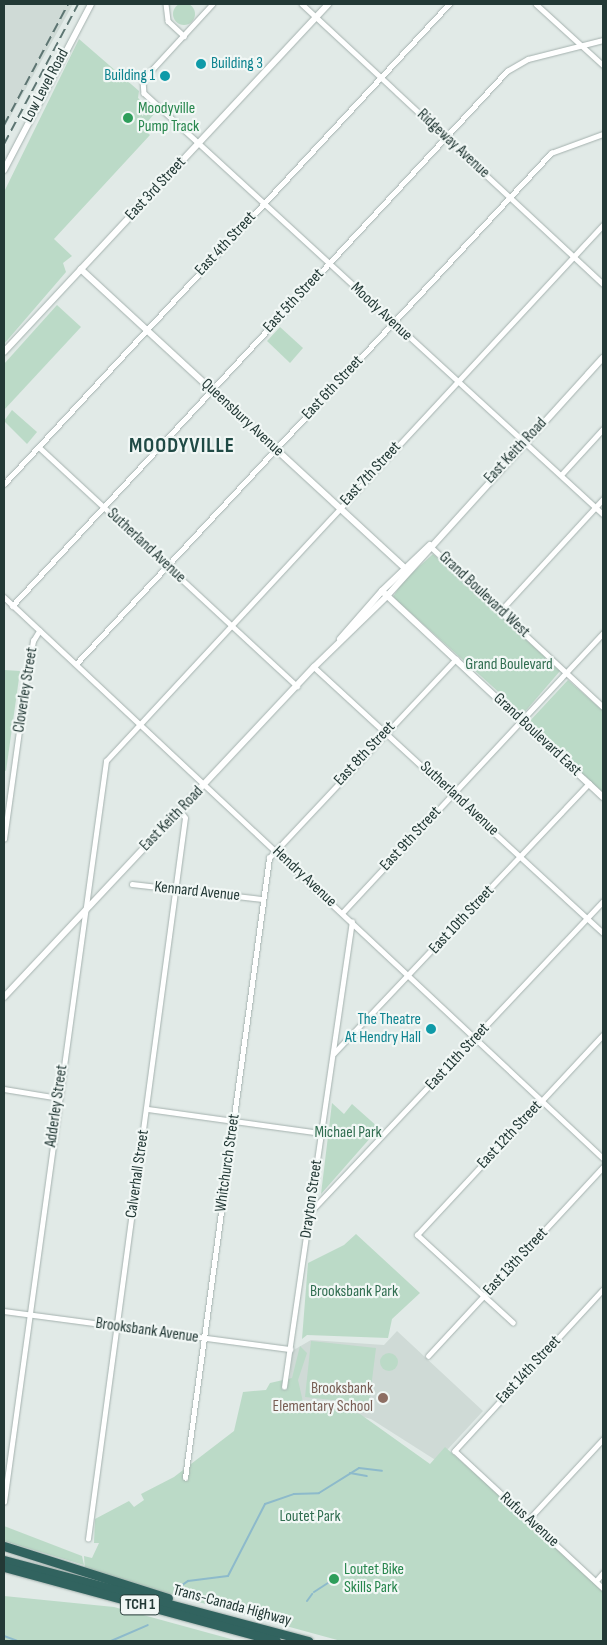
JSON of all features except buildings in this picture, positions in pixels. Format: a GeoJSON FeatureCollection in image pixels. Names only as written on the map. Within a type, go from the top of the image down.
{"type":"FeatureCollection","features":[{"type":"Feature","properties":{"kind":"highway"},"geometry":{"type":"LineString","coordinates":[[4,1546],[200,1613]]}},
{"type":"Feature","properties":{"kind":"highway","name":"Trans-Canada Highway"},"geometry":{"type":"LineString","coordinates":[[4,1560],[308,1641]]}},
{"type":"Feature","properties":{"kind":"highway","name":"Trans-Canada Highway"},"geometry":{"type":"LineString","coordinates":[[4,1567],[276,1641]]}},
{"type":"Feature","properties":{"kind":"main road","name":"Low Level Road"},"geometry":{"type":"LineString","coordinates":[[4,170],[91,4]]}},
{"type":"Feature","properties":{"kind":"main road","name":"East Keith Road"},"geometry":{"type":"LineString","coordinates":[[4,997],[384,594]]}},
{"type":"Feature","properties":{"kind":"main road","name":"Grand Boulevard East"},"geometry":{"type":"LineString","coordinates":[[384,594],[603,797]]}},
{"type":"Feature","properties":{"kind":"street"},"geometry":{"type":"LineString","coordinates":[[166,4],[168,21],[184,36],[214,4]]}},
{"type":"Feature","properties":{"kind":"street","name":"Ridgeway Avenue"},"geometry":{"type":"LineString","coordinates":[[302,4],[603,284]]}},
{"type":"Feature","properties":{"kind":"street","name":"East 3rd Street"},"geometry":{"type":"LineString","coordinates":[[4,352],[328,4]]}},
{"type":"Feature","properties":{"kind":"street","name":"East 4th Street"},"geometry":{"type":"LineString","coordinates":[[4,484],[449,4]]}},
{"type":"Feature","properties":{"kind":"street"},"geometry":{"type":"LineString","coordinates":[[536,4],[603,65]]}},
{"type":"Feature","properties":{"kind":"street","name":"Moody Avenue"},"geometry":{"type":"LineString","coordinates":[[184,36],[142,86],[144,93],[603,514]]}},
{"type":"Feature","properties":{"kind":"street","name":"East 5th Street"},"geometry":{"type":"LineString","coordinates":[[12,606],[512,67],[603,40]]}},
{"type":"Feature","properties":{"kind":"street","name":"East 6th Street"},"geometry":{"type":"LineString","coordinates":[[76,664],[554,150],[603,134]]}},
{"type":"Feature","properties":{"kind":"street","name":"East 7th Street"},"geometry":{"type":"LineString","coordinates":[[139,724],[603,225]]}},
{"type":"Feature","properties":{"kind":"street","name":"Queensbury Avenue"},"geometry":{"type":"LineString","coordinates":[[81,269],[275,450],[403,566]]}},
{"type":"Feature","properties":{"kind":"street","name":"East Keith Road"},"geometry":{"type":"LineString","coordinates":[[384,594],[398,584],[430,545],[603,358]]}},
{"type":"Feature","properties":{"kind":"street"},"geometry":{"type":"LineString","coordinates":[[561,474],[603,430]]}},
{"type":"Feature","properties":{"kind":"street","name":"Sutherland Avenue"},"geometry":{"type":"LineString","coordinates":[[39,447],[297,686]]}},
{"type":"Feature","properties":{"kind":"street"},"geometry":{"type":"LineString","coordinates":[[500,610],[603,499]]}},
{"type":"Feature","properties":{"kind":"street","name":"East Keith Road"},"geometry":{"type":"LineString","coordinates":[[384,594],[403,566],[430,545]]}},
{"type":"Feature","properties":{"kind":"street","name":"Grand Boulevard West"},"geometry":{"type":"LineString","coordinates":[[430,545],[603,707]]}},
{"type":"Feature","properties":{"kind":"street"},"geometry":{"type":"LineString","coordinates":[[398,584],[403,566],[417,563]]}},
{"type":"Feature","properties":{"kind":"street","name":"Hendry Avenue"},"geometry":{"type":"LineString","coordinates":[[4,598],[139,724],[206,783],[342,914],[603,1158]]}},
{"type":"Feature","properties":{"kind":"street","name":"Cloverley Street"},"geometry":{"type":"LineString","coordinates":[[4,839],[28,673],[39,631]]}},
{"type":"Feature","properties":{"kind":"street","name":"East 9th Street"},"geometry":{"type":"LineString","coordinates":[[342,914],[603,633]]}},
{"type":"Feature","properties":{"kind":"street","name":"East 8th Street"},"geometry":{"type":"LineString","coordinates":[[274,849],[456,659]]}},
{"type":"Feature","properties":{"kind":"street","name":"Sutherland Avenue"},"geometry":{"type":"LineString","coordinates":[[314,667],[603,933]]}},
{"type":"Feature","properties":{"kind":"street","name":"Adderley Street"},"geometry":{"type":"LineString","coordinates":[[4,1502],[106,761],[139,724]]}},
{"type":"Feature","properties":{"kind":"street","name":"East 10th Street"},"geometry":{"type":"LineString","coordinates":[[333,1054],[409,976],[589,783]]}},
{"type":"Feature","properties":{"kind":"street","name":"Calverhall Street"},"geometry":{"type":"LineString","coordinates":[[88,1539],[116,1326],[148,1109],[185,818],[179,810]]}},
{"type":"Feature","properties":{"kind":"street","name":"Whitchurch Street"},"geometry":{"type":"LineString","coordinates":[[185,1478],[262,899],[268,858],[274,849]]}},
{"type":"Feature","properties":{"kind":"street","name":"Kennard Avenue"},"geometry":{"type":"LineString","coordinates":[[132,884],[262,899]]}},
{"type":"Feature","properties":{"kind":"street","name":"East 11th Street"},"geometry":{"type":"LineString","coordinates":[[311,1211],[603,901]]}},
{"type":"Feature","properties":{"kind":"street","name":"Drayton Street"},"geometry":{"type":"LineString","coordinates":[[284,1386],[352,922]]}},
{"type":"Feature","properties":{"kind":"street","name":"East 12th Street"},"geometry":{"type":"LineString","coordinates":[[483,1297],[417,1235],[603,1035]]}},
{"type":"Feature","properties":{"kind":"street"},"geometry":{"type":"LineString","coordinates":[[4,1089],[59,1098]]}},
{"type":"Feature","properties":{"kind":"street"},"geometry":{"type":"LineString","coordinates":[[148,1109],[321,1133]]}},
{"type":"Feature","properties":{"kind":"street","name":"East 13th Street"},"geometry":{"type":"LineString","coordinates":[[428,1356],[603,1167]]}},
{"type":"Feature","properties":{"kind":"street","name":"East 14th Street"},"geometry":{"type":"LineString","coordinates":[[455,1451],[603,1290]]}},
{"type":"Feature","properties":{"kind":"street"},"geometry":{"type":"LineString","coordinates":[[483,1297],[513,1323]]}},
{"type":"Feature","properties":{"kind":"street","name":"Brooksbank Avenue"},"geometry":{"type":"LineString","coordinates":[[4,1311],[290,1348]]}},
{"type":"Feature","properties":{"kind":"street"},"geometry":{"type":"LineString","coordinates":[[529,1519],[603,1438]]}},
{"type":"Feature","properties":{"kind":"street","name":"Rufus Avenue"},"geometry":{"type":"LineString","coordinates":[[455,1451],[603,1588]]}},
{"type":"Feature","properties":{"kind":"street"},"geometry":{"type":"LineString","coordinates":[[596,1581],[603,1573]]}},
{"type":"Feature","properties":{"kind":"shaded area"},"geometry":{"type":"Polygon","coordinates":[[[4,4],[73,4],[4,128],[4,4]]]}},
{"type":"Feature","properties":{"kind":"shaded area","name":"Brooksbank Elementary School"},"geometry":{"type":"Polygon","coordinates":[[[397,1331],[483,1411],[437,1461],[371,1419],[289,1396],[292,1351],[311,1340],[384,1345],[397,1331]]]}},
{"type":"Feature","properties":{"kind":"green space"},"geometry":{"type":"Polygon","coordinates":[[[184,3],[192,6],[195,14],[192,22],[184,25],[176,22],[173,14],[176,6],[184,3]]]}},
{"type":"Feature","properties":{"kind":"green space"},"geometry":{"type":"Polygon","coordinates":[[[79,39],[139,91],[138,98],[155,113],[142,128],[150,135],[54,239],[72,256],[63,263],[66,272],[4,344],[4,192],[79,39]]]}},
{"type":"Feature","properties":{"kind":"green space"},"geometry":{"type":"Polygon","coordinates":[[[57,305],[81,327],[4,410],[4,364],[57,305]]]}},
{"type":"Feature","properties":{"kind":"green space"},"geometry":{"type":"Polygon","coordinates":[[[280,327],[303,348],[290,363],[267,341],[280,327]]]}},
{"type":"Feature","properties":{"kind":"green space"},"geometry":{"type":"Polygon","coordinates":[[[12,410],[37,432],[27,444],[4,421],[12,410]]]}},
{"type":"Feature","properties":{"kind":"green space","name":"Grand Boulevard"},"geometry":{"type":"Polygon","coordinates":[[[433,554],[560,671],[523,714],[393,597],[402,582],[433,554]]]}},
{"type":"Feature","properties":{"kind":"green space"},"geometry":{"type":"Polygon","coordinates":[[[4,670],[20,671],[6,771],[4,770],[4,670]]]}},
{"type":"Feature","properties":{"kind":"green space","name":"Grand Boulevard"},"geometry":{"type":"Polygon","coordinates":[[[568,680],[603,711],[603,793],[528,723],[568,680]]]}},
{"type":"Feature","properties":{"kind":"green space","name":"Michael Park"},"geometry":{"type":"Polygon","coordinates":[[[332,1103],[344,1114],[352,1104],[379,1128],[321,1194],[332,1103]]]}},
{"type":"Feature","properties":{"kind":"green space","name":"Brooksbank Park"},"geometry":{"type":"Polygon","coordinates":[[[356,1234],[420,1293],[392,1319],[388,1338],[307,1335],[302,1339],[308,1263],[344,1245],[356,1234]]]}},
{"type":"Feature","properties":{"kind":"green space"},"geometry":{"type":"Polygon","coordinates":[[[311,1341],[376,1348],[369,1404],[305,1397],[311,1341]]]}},
{"type":"Feature","properties":{"kind":"green space","name":"Loutet Park"},"geometry":{"type":"Polygon","coordinates":[[[300,1346],[307,1353],[298,1380],[303,1402],[360,1414],[430,1464],[445,1447],[603,1587],[603,1641],[341,1641],[85,1571],[84,1556],[92,1558],[99,1543],[94,1543],[95,1519],[129,1501],[134,1507],[144,1500],[141,1494],[174,1477],[234,1431],[243,1392],[266,1390],[270,1383],[292,1378],[300,1346]]]}},
{"type":"Feature","properties":{"kind":"green space"},"geometry":{"type":"Polygon","coordinates":[[[385,1353],[393,1353],[398,1358],[396,1369],[385,1371],[380,1366],[380,1358],[385,1353]]]}},
{"type":"Feature","properties":{"kind":"green space"},"geometry":{"type":"Polygon","coordinates":[[[4,1526],[82,1556],[84,1565],[4,1541],[4,1526]]]}},
{"type":"Feature","properties":{"kind":"green space"},"geometry":{"type":"Polygon","coordinates":[[[4,1596],[114,1607],[238,1641],[4,1641],[4,1596]]]}},
{"type":"Feature","properties":{"kind":"waterway"},"geometry":{"type":"LineString","coordinates":[[175,1590],[188,1581],[228,1576],[265,1504],[294,1494],[319,1493],[359,1468],[382,1471]]}},
{"type":"Feature","properties":{"kind":"waterway"},"geometry":{"type":"LineString","coordinates":[[350,1473],[367,1476]]}},
{"type":"Feature","properties":{"kind":"waterway"},"geometry":{"type":"LineString","coordinates":[[314,1592],[328,1583]]}},
{"type":"Feature","properties":{"kind":"waterway"},"geometry":{"type":"LineString","coordinates":[[307,1601],[312,1594]]}},
{"type":"Feature","properties":{"kind":"waterway"},"geometry":{"type":"LineString","coordinates":[[111,1641],[148,1625]]}},
{"type":"Feature","properties":{"kind":"waterway"},"geometry":{"type":"LineString","coordinates":[[4,1636],[18,1641]]}},
{"type":"Feature","properties":{"kind":"railway"},"geometry":{"type":"LineString","coordinates":[[4,125],[68,4]]}},
{"type":"Feature","properties":{"kind":"railway"},"geometry":{"type":"LineString","coordinates":[[4,144],[78,4]]}},
{"type":"Feature","properties":{"kind":"place","name":"Building 3"},"geometry":{"type":"Point","coordinates":[201,64]}},
{"type":"Feature","properties":{"kind":"place","name":"Building 1"},"geometry":{"type":"Point","coordinates":[165,76]}},
{"type":"Feature","properties":{"kind":"place","name":"Moodyville Pump Track"},"geometry":{"type":"Point","coordinates":[128,118]}},
{"type":"Feature","properties":{"kind":"place","name":"The Theatre At Hendry Hall"},"geometry":{"type":"Point","coordinates":[431,1029]}},
{"type":"Feature","properties":{"kind":"place","name":"Brooksbank Elementary School"},"geometry":{"type":"Point","coordinates":[383,1398]}},
{"type":"Feature","properties":{"kind":"place","name":"Loutet Bike Skills Park"},"geometry":{"type":"Point","coordinates":[334,1579]}},
{"type":"Feature","properties":{"kind":"district","name":"MOODYVILLE"},"geometry":{"type":"Point","coordinates":[182,446]}}]}
